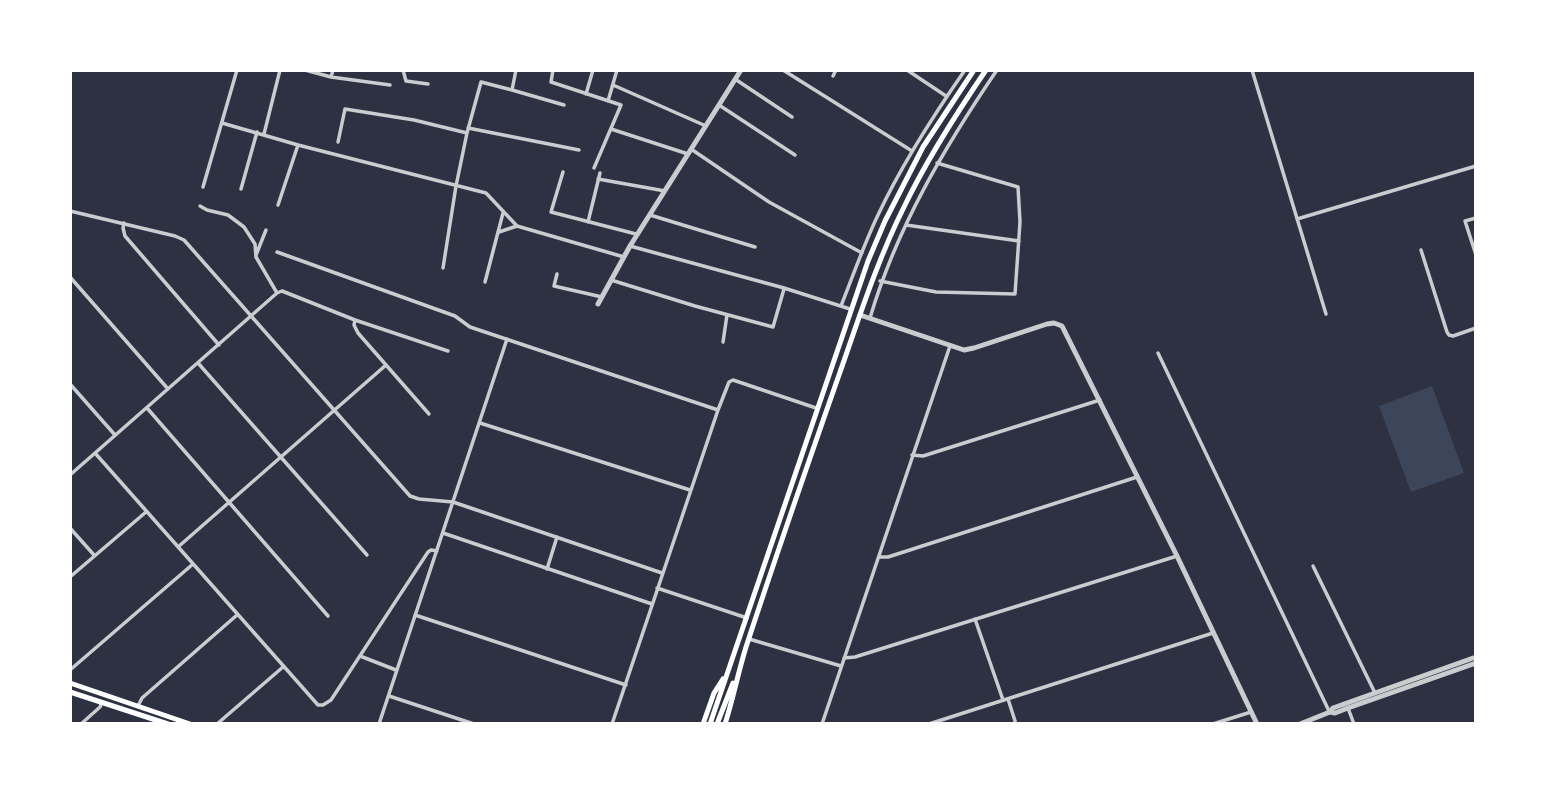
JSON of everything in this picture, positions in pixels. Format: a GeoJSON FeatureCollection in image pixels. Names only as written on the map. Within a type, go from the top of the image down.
{"type":"FeatureCollection","features":[{"type":"Feature","properties":{"kind":"main road"},"geometry":{"type":"LineString","coordinates":[[710,724],[868,261],[905,179],[974,70]]}},
{"type":"Feature","properties":{"kind":"main road"},"geometry":{"type":"LineString","coordinates":[[724,724],[749,639],[880,258],[939,141],[986,70]]}},
{"type":"Feature","properties":{"kind":"main road"},"geometry":{"type":"LineString","coordinates":[[703,724],[714,693],[728,673]]}},
{"type":"Feature","properties":{"kind":"main road"},"geometry":{"type":"LineString","coordinates":[[717,724],[737,677]]}},
{"type":"Feature","properties":{"kind":"main road"},"geometry":{"type":"LineString","coordinates":[[70,683],[190,724]]}},
{"type":"Feature","properties":{"kind":"main road"},"geometry":{"type":"LineString","coordinates":[[70,692],[168,724]]}},
{"type":"Feature","properties":{"kind":"street"},"geometry":{"type":"LineString","coordinates":[[203,187],[237,70]]}},
{"type":"Feature","properties":{"kind":"street"},"geometry":{"type":"LineString","coordinates":[[264,134],[280,70]]}},
{"type":"Feature","properties":{"kind":"street"},"geometry":{"type":"LineString","coordinates":[[305,70],[331,77],[390,85]]}},
{"type":"Feature","properties":{"kind":"street"},"geometry":{"type":"LineString","coordinates":[[331,77],[333,70]]}},
{"type":"Feature","properties":{"kind":"street"},"geometry":{"type":"LineString","coordinates":[[403,70],[406,80],[428,84]]}},
{"type":"Feature","properties":{"kind":"street"},"geometry":{"type":"LineString","coordinates":[[512,90],[516,70]]}},
{"type":"Feature","properties":{"kind":"street"},"geometry":{"type":"LineString","coordinates":[[553,70],[551,82],[621,106],[594,168]]}},
{"type":"Feature","properties":{"kind":"street"},"geometry":{"type":"LineString","coordinates":[[586,94],[593,70]]}},
{"type":"Feature","properties":{"kind":"street"},"geometry":{"type":"LineString","coordinates":[[608,101],[617,70]]}},
{"type":"Feature","properties":{"kind":"street"},"geometry":{"type":"LineString","coordinates":[[598,304],[624,257],[741,70]]}},
{"type":"Feature","properties":{"kind":"street"},"geometry":{"type":"LineString","coordinates":[[783,70],[912,152]]}},
{"type":"Feature","properties":{"kind":"street"},"geometry":{"type":"LineString","coordinates":[[833,75],[836,70]]}},
{"type":"Feature","properties":{"kind":"street"},"geometry":{"type":"LineString","coordinates":[[907,70],[947,96]]}},
{"type":"Feature","properties":{"kind":"street"},"geometry":{"type":"LineString","coordinates":[[841,306],[877,217],[912,152],[965,70]]}},
{"type":"Feature","properties":{"kind":"street"},"geometry":{"type":"LineString","coordinates":[[870,318],[880,281],[937,163],[997,70]]}},
{"type":"Feature","properties":{"kind":"street"},"geometry":{"type":"LineString","coordinates":[[1252,70],[1326,314]]}},
{"type":"Feature","properties":{"kind":"street"},"geometry":{"type":"LineString","coordinates":[[735,79],[792,117]]}},
{"type":"Feature","properties":{"kind":"street"},"geometry":{"type":"LineString","coordinates":[[443,268],[456,186],[481,82],[564,105]]}},
{"type":"Feature","properties":{"kind":"street"},"geometry":{"type":"LineString","coordinates":[[613,85],[706,127]]}},
{"type":"Feature","properties":{"kind":"street"},"geometry":{"type":"LineString","coordinates":[[719,105],[795,155]]}},
{"type":"Feature","properties":{"kind":"street"},"geometry":{"type":"LineString","coordinates":[[338,142],[345,109],[579,150]]}},
{"type":"Feature","properties":{"kind":"street"},"geometry":{"type":"LineString","coordinates":[[222,122],[298,145],[486,193],[517,226],[624,257]]}},
{"type":"Feature","properties":{"kind":"street"},"geometry":{"type":"LineString","coordinates":[[611,129],[690,152],[769,202],[862,253]]}},
{"type":"Feature","properties":{"kind":"street"},"geometry":{"type":"LineString","coordinates":[[241,189],[257,132]]}},
{"type":"Feature","properties":{"kind":"street"},"geometry":{"type":"LineString","coordinates":[[278,205],[298,145]]}},
{"type":"Feature","properties":{"kind":"street"},"geometry":{"type":"LineString","coordinates":[[880,281],[936,292],[1015,295],[1019,240],[1018,187],[937,163]]}},
{"type":"Feature","properties":{"kind":"street"},"geometry":{"type":"LineString","coordinates":[[1297,219],[1476,166]]}},
{"type":"Feature","properties":{"kind":"street"},"geometry":{"type":"LineString","coordinates":[[564,172],[551,212],[638,235]]}},
{"type":"Feature","properties":{"kind":"street"},"geometry":{"type":"LineString","coordinates":[[588,222],[600,173]]}},
{"type":"Feature","properties":{"kind":"street"},"geometry":{"type":"LineString","coordinates":[[598,179],[665,191]]}},
{"type":"Feature","properties":{"kind":"street"},"geometry":{"type":"LineString","coordinates":[[200,206],[228,215],[244,227],[255,244],[256,257],[277,293]]}},
{"type":"Feature","properties":{"kind":"street"},"geometry":{"type":"LineString","coordinates":[[70,211],[180,237],[407,494],[419,499],[453,502],[662,573]]}},
{"type":"Feature","properties":{"kind":"street"},"geometry":{"type":"LineString","coordinates":[[485,282],[503,211]]}},
{"type":"Feature","properties":{"kind":"street"},"geometry":{"type":"LineString","coordinates":[[650,215],[755,247]]}},
{"type":"Feature","properties":{"kind":"street"},"geometry":{"type":"LineString","coordinates":[[1476,218],[1465,221],[1476,255]]}},
{"type":"Feature","properties":{"kind":"street"},"geometry":{"type":"LineString","coordinates":[[124,223],[122,228],[125,236],[219,345]]}},
{"type":"Feature","properties":{"kind":"street"},"geometry":{"type":"LineString","coordinates":[[906,225],[1019,240]]}},
{"type":"Feature","properties":{"kind":"street"},"geometry":{"type":"LineString","coordinates":[[498,233],[517,226]]}},
{"type":"Feature","properties":{"kind":"street"},"geometry":{"type":"LineString","coordinates":[[256,257],[266,230]]}},
{"type":"Feature","properties":{"kind":"street"},"geometry":{"type":"LineString","coordinates":[[631,246],[850,309]]}},
{"type":"Feature","properties":{"kind":"street"},"geometry":{"type":"LineString","coordinates":[[1421,250],[1447,332],[1452,336],[1476,328]]}},
{"type":"Feature","properties":{"kind":"street"},"geometry":{"type":"LineString","coordinates":[[277,252],[455,316],[470,327],[718,410]]}},
{"type":"Feature","properties":{"kind":"street"},"geometry":{"type":"LineString","coordinates":[[557,274],[554,286],[602,297]]}},
{"type":"Feature","properties":{"kind":"street"},"geometry":{"type":"LineString","coordinates":[[70,277],[168,389]]}},
{"type":"Feature","properties":{"kind":"street"},"geometry":{"type":"LineString","coordinates":[[611,280],[773,327],[784,289]]}},
{"type":"Feature","properties":{"kind":"street"},"geometry":{"type":"LineString","coordinates":[[70,475],[282,291],[355,320],[448,351]]}},
{"type":"Feature","properties":{"kind":"street"},"geometry":{"type":"LineString","coordinates":[[723,342],[727,315]]}},
{"type":"Feature","properties":{"kind":"street"},"geometry":{"type":"LineString","coordinates":[[860,315],[950,346],[968,349],[1047,324],[1062,326],[1257,724]]}},
{"type":"Feature","properties":{"kind":"street"},"geometry":{"type":"LineString","coordinates":[[355,320],[358,333],[429,414]]}},
{"type":"Feature","properties":{"kind":"street"},"geometry":{"type":"LineString","coordinates":[[379,724],[507,340]]}},
{"type":"Feature","properties":{"kind":"street"},"geometry":{"type":"LineString","coordinates":[[822,724],[950,346]]}},
{"type":"Feature","properties":{"kind":"street"},"geometry":{"type":"LineString","coordinates":[[1158,353],[1330,712]]}},
{"type":"Feature","properties":{"kind":"street"},"geometry":{"type":"LineString","coordinates":[[198,363],[367,555]]}},
{"type":"Feature","properties":{"kind":"street"},"geometry":{"type":"LineString","coordinates":[[178,547],[386,365]]}},
{"type":"Feature","properties":{"kind":"street"},"geometry":{"type":"LineString","coordinates":[[612,724],[729,382],[733,380],[816,408]]}},
{"type":"Feature","properties":{"kind":"street"},"geometry":{"type":"LineString","coordinates":[[70,384],[115,435]]}},
{"type":"Feature","properties":{"kind":"street"},"geometry":{"type":"LineString","coordinates":[[912,455],[923,456],[1100,400]]}},
{"type":"Feature","properties":{"kind":"street"},"geometry":{"type":"LineString","coordinates":[[147,408],[328,616]]}},
{"type":"Feature","properties":{"kind":"street"},"geometry":{"type":"LineString","coordinates":[[480,423],[690,490]]}},
{"type":"Feature","properties":{"kind":"street"},"geometry":{"type":"LineString","coordinates":[[95,453],[315,703],[323,705],[331,700],[422,559],[431,550],[437,551]]}},
{"type":"Feature","properties":{"kind":"street"},"geometry":{"type":"LineString","coordinates":[[878,557],[888,557],[1137,477]]}},
{"type":"Feature","properties":{"kind":"street"},"geometry":{"type":"LineString","coordinates":[[70,577],[146,512]]}},
{"type":"Feature","properties":{"kind":"street"},"geometry":{"type":"LineString","coordinates":[[70,528],[94,555]]}},
{"type":"Feature","properties":{"kind":"street"},"geometry":{"type":"LineString","coordinates":[[443,533],[652,604]]}},
{"type":"Feature","properties":{"kind":"street"},"geometry":{"type":"LineString","coordinates":[[547,569],[557,537]]}},
{"type":"Feature","properties":{"kind":"street"},"geometry":{"type":"LineString","coordinates":[[844,657],[855,657],[1177,556]]}},
{"type":"Feature","properties":{"kind":"street"},"geometry":{"type":"LineString","coordinates":[[70,670],[193,564]]}},
{"type":"Feature","properties":{"kind":"street"},"geometry":{"type":"LineString","coordinates":[[1314,566],[1375,693]]}},
{"type":"Feature","properties":{"kind":"street"},"geometry":{"type":"LineString","coordinates":[[657,588],[747,618]]}},
{"type":"Feature","properties":{"kind":"street"},"geometry":{"type":"LineString","coordinates":[[138,706],[142,698],[237,615]]}},
{"type":"Feature","properties":{"kind":"street"},"geometry":{"type":"LineString","coordinates":[[415,615],[626,685]]}},
{"type":"Feature","properties":{"kind":"street"},"geometry":{"type":"LineString","coordinates":[[975,619],[1016,724]]}},
{"type":"Feature","properties":{"kind":"street"},"geometry":{"type":"LineString","coordinates":[[929,724],[1213,633]]}},
{"type":"Feature","properties":{"kind":"street"},"geometry":{"type":"LineString","coordinates":[[749,639],[841,666]]}},
{"type":"Feature","properties":{"kind":"street"},"geometry":{"type":"LineString","coordinates":[[360,656],[396,670]]}},
{"type":"Feature","properties":{"kind":"street"},"geometry":{"type":"LineString","coordinates":[[1300,724],[1330,712],[1333,708],[1476,657]]}},
{"type":"Feature","properties":{"kind":"street"},"geometry":{"type":"LineString","coordinates":[[1330,712],[1335,713],[1476,663]]}},
{"type":"Feature","properties":{"kind":"street"},"geometry":{"type":"LineString","coordinates":[[217,724],[283,667]]}},
{"type":"Feature","properties":{"kind":"street"},"geometry":{"type":"LineString","coordinates":[[389,696],[474,724]]}},
{"type":"Feature","properties":{"kind":"street"},"geometry":{"type":"LineString","coordinates":[[81,724],[102,702]]}},
{"type":"Feature","properties":{"kind":"street"},"geometry":{"type":"LineString","coordinates":[[1348,708],[1354,724]]}},
{"type":"Feature","properties":{"kind":"street"},"geometry":{"type":"LineString","coordinates":[[1213,724],[1251,712]]}},
{"type":"Feature","properties":{"kind":"shaded area"},"geometry":{"type":"Polygon","coordinates":[[[1432,386],[1464,473],[1411,492],[1379,406],[1432,386]]]}}]}
